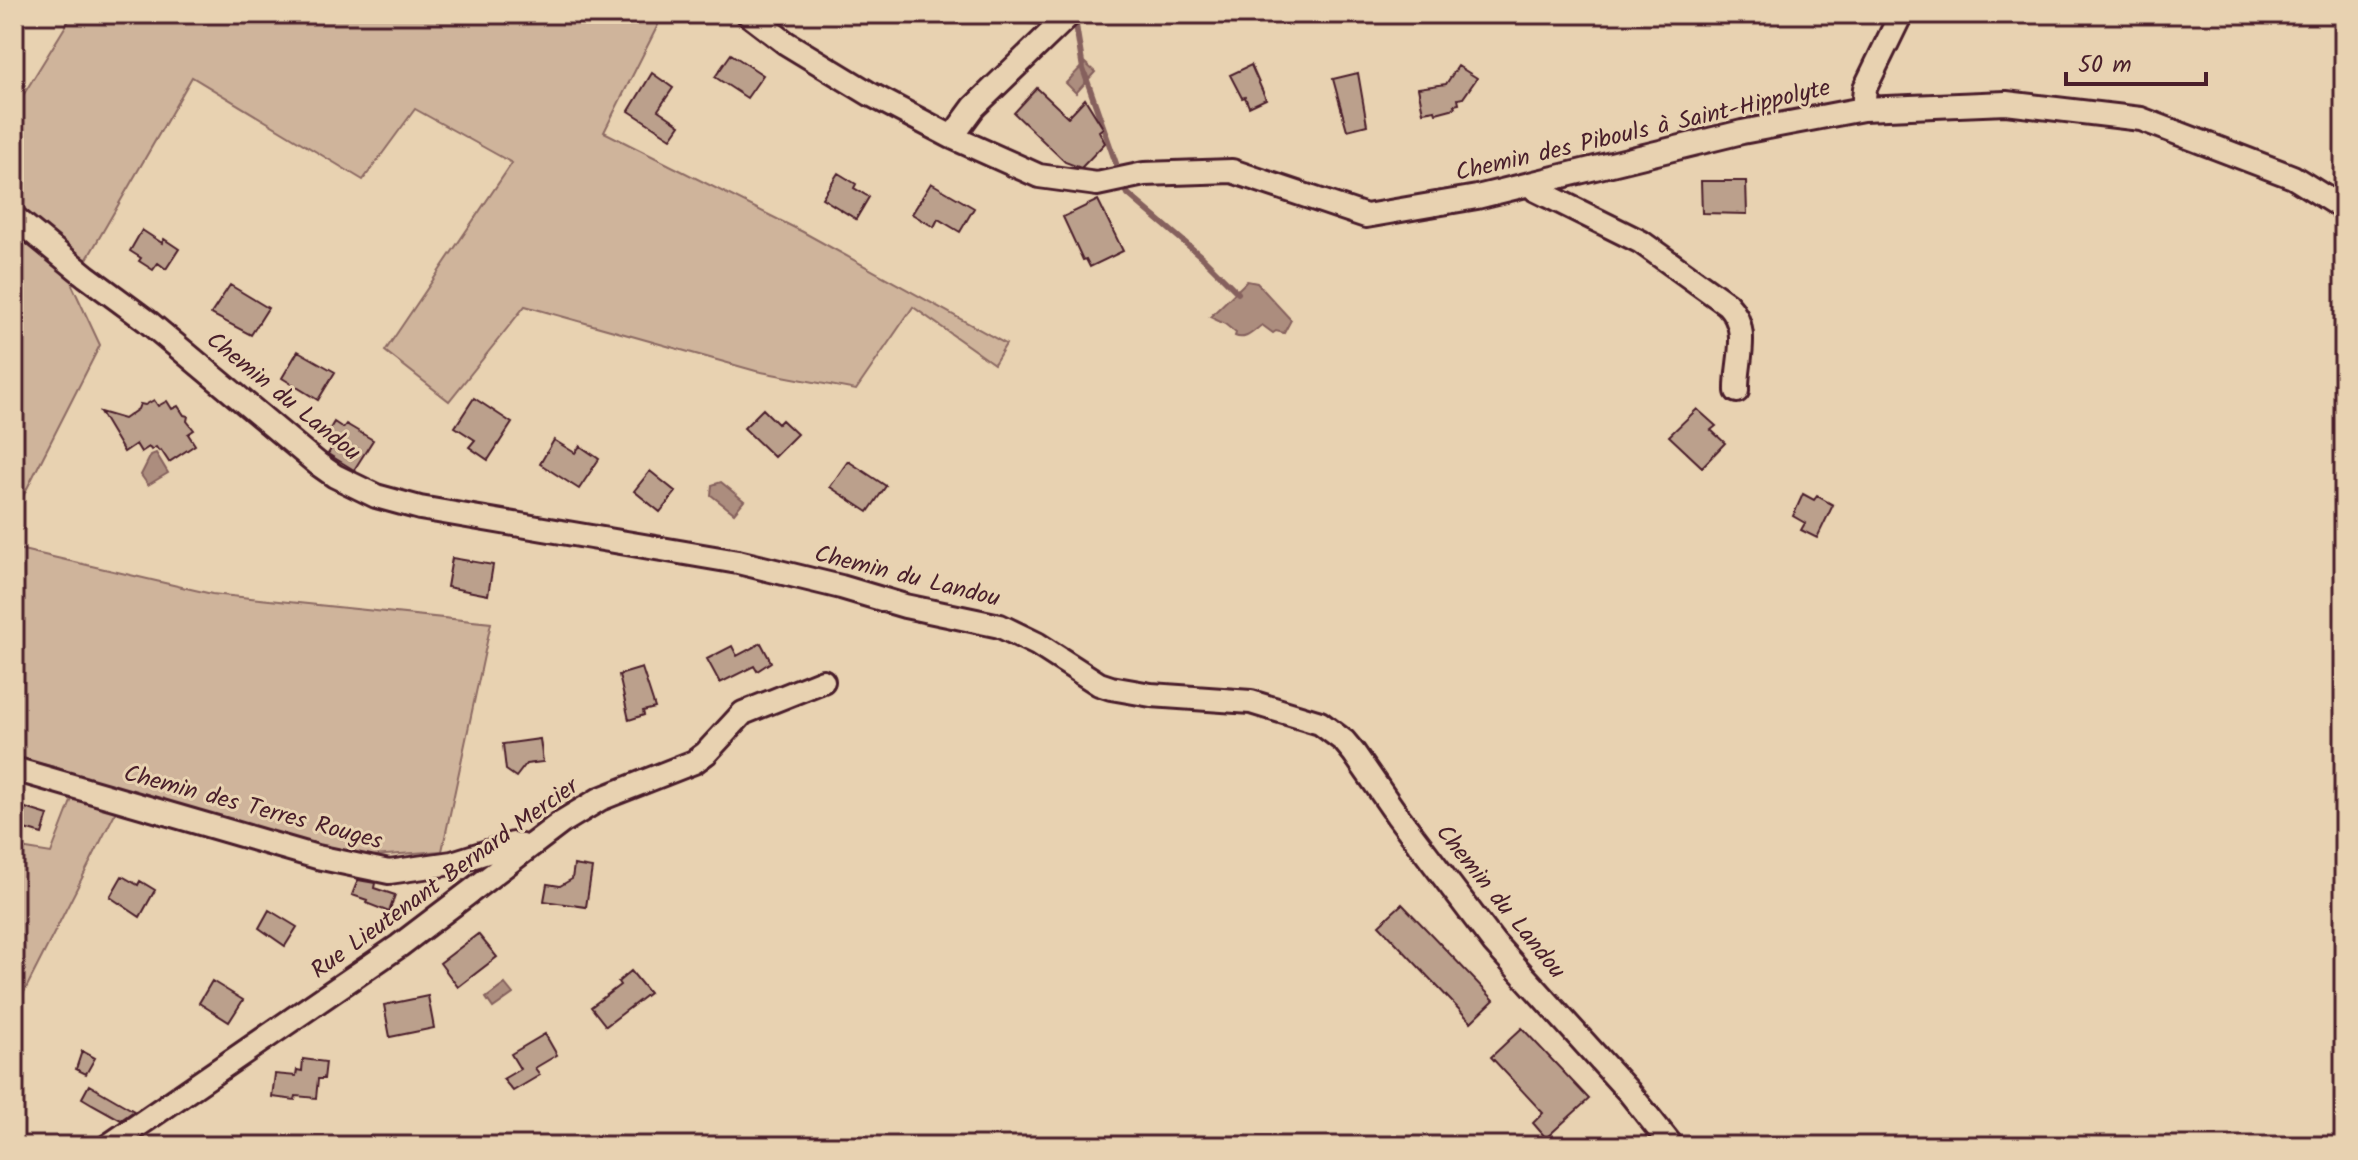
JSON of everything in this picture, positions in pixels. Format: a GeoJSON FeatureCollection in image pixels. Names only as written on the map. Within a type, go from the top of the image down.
{"type":"FeatureCollection","features":[{"type":"Feature","properties":{"kind":"street","name":"Chemin des Pibouls à Saint-Hippolyte"},"geometry":{"type":"LineString","coordinates":[[748,14],[786,43],[858,87],[952,137],[1039,176],[1097,184],[1144,174],[1232,171],[1366,216],[1534,184],[1742,132],[1863,109],[2006,103],[2141,119],[2293,177],[2344,209]]}},
{"type":"Feature","properties":{"kind":"street"},"geometry":{"type":"LineString","coordinates":[[952,137],[974,107],[1070,14]]}},
{"type":"Feature","properties":{"kind":"street"},"geometry":{"type":"LineString","coordinates":[[1863,109],[1865,88],[1901,14]]}},
{"type":"Feature","properties":{"kind":"street"},"geometry":{"type":"LineString","coordinates":[[1534,184],[1536,190],[1641,242],[1727,304],[1737,317],[1742,333],[1737,391]]}},
{"type":"Feature","properties":{"kind":"street","name":"Chemin du Landou"},"geometry":{"type":"LineString","coordinates":[[14,217],[147,321],[318,464],[376,496],[465,517],[738,562],[826,583],[905,606],[1000,626],[1111,688],[1151,695],[1251,702],[1320,723],[1334,732],[1354,753],[1494,943],[1629,1092],[1672,1146]]}},
{"type":"Feature","properties":{"kind":"street","name":"Rue Lieutenant Bernard Mercier"},"geometry":{"type":"LineString","coordinates":[[108,1146],[399,946],[562,822],[590,804],[694,762],[751,708],[823,681]]}},
{"type":"Feature","properties":{"kind":"street","name":"Chemin des Terres Rouges"},"geometry":{"type":"LineString","coordinates":[[14,769],[317,857],[389,872],[452,863],[513,844],[525,850]]}},
{"type":"Feature","properties":{"kind":"shaded area"},"geometry":{"type":"Polygon","coordinates":[[[73,14],[645,14],[658,25],[604,132],[803,232],[1006,344],[994,364],[913,307],[856,390],[756,371],[525,306],[449,401],[385,351],[512,163],[415,109],[363,180],[192,77],[72,285],[100,345],[14,514],[14,110],[73,14]]]}},
{"type":"Feature","properties":{"kind":"shaded area"},"geometry":{"type":"Polygon","coordinates":[[[1085,63],[1095,72],[1076,93],[1066,83],[1085,63]]]}},
{"type":"Feature","properties":{"kind":"shaded area"},"geometry":{"type":"Polygon","coordinates":[[[1247,281],[1257,283],[1291,320],[1284,333],[1273,333],[1262,325],[1249,335],[1239,337],[1225,324],[1210,317],[1247,281]]]}},
{"type":"Feature","properties":{"kind":"shaded area"},"geometry":{"type":"Polygon","coordinates":[[[156,453],[168,473],[148,485],[141,475],[151,455],[156,453]]]}},
{"type":"Feature","properties":{"kind":"shaded area"},"geometry":{"type":"Polygon","coordinates":[[[721,482],[744,501],[734,513],[711,495],[712,485],[721,482]]]}},
{"type":"Feature","properties":{"kind":"shaded area"},"geometry":{"type":"Polygon","coordinates":[[[14,548],[212,594],[491,623],[442,851],[372,856],[117,809],[14,1012],[14,847],[51,853],[80,778],[58,768],[14,757],[14,548]]]}},
{"type":"Feature","properties":{"kind":"shaded area"},"geometry":{"type":"Polygon","coordinates":[[[505,984],[513,994],[493,1008],[486,998],[505,984]]]}},
{"type":"Feature","properties":{"kind":"building"},"geometry":{"type":"Polygon","coordinates":[[[731,54],[763,75],[747,98],[715,77],[731,54]]]}},
{"type":"Feature","properties":{"kind":"building"},"geometry":{"type":"Polygon","coordinates":[[[1251,65],[1266,99],[1249,107],[1230,75],[1251,65]]]}},
{"type":"Feature","properties":{"kind":"building"},"geometry":{"type":"Polygon","coordinates":[[[1458,66],[1477,78],[1463,98],[1458,99],[1459,104],[1436,113],[1435,110],[1423,112],[1418,88],[1446,84],[1458,66]]]}},
{"type":"Feature","properties":{"kind":"building"},"geometry":{"type":"Polygon","coordinates":[[[652,73],[673,88],[658,110],[680,125],[671,138],[629,111],[652,73]]]}},
{"type":"Feature","properties":{"kind":"building"},"geometry":{"type":"Polygon","coordinates":[[[1358,73],[1367,125],[1347,130],[1333,79],[1358,73]]]}},
{"type":"Feature","properties":{"kind":"building"},"geometry":{"type":"Polygon","coordinates":[[[1037,88],[1068,117],[1085,99],[1103,128],[1099,131],[1105,143],[1081,168],[1065,162],[1014,113],[1037,88]]]}},
{"type":"Feature","properties":{"kind":"building"},"geometry":{"type":"Polygon","coordinates":[[[838,173],[869,197],[856,219],[822,198],[838,173]]]}},
{"type":"Feature","properties":{"kind":"building"},"geometry":{"type":"Polygon","coordinates":[[[1701,181],[1746,181],[1747,214],[1702,213],[1701,181]]]}},
{"type":"Feature","properties":{"kind":"building"},"geometry":{"type":"Polygon","coordinates":[[[931,183],[974,208],[960,232],[938,219],[934,227],[912,214],[931,183]]]}},
{"type":"Feature","properties":{"kind":"building"},"geometry":{"type":"Polygon","coordinates":[[[1098,200],[1123,251],[1090,267],[1086,259],[1083,260],[1063,217],[1098,200]]]}},
{"type":"Feature","properties":{"kind":"building"},"geometry":{"type":"Polygon","coordinates":[[[142,230],[162,243],[164,239],[179,249],[166,269],[158,263],[153,270],[130,251],[142,230]]]}},
{"type":"Feature","properties":{"kind":"building"},"geometry":{"type":"Polygon","coordinates":[[[230,285],[268,308],[251,335],[211,314],[230,285]]]}},
{"type":"Feature","properties":{"kind":"building"},"geometry":{"type":"Polygon","coordinates":[[[298,351],[335,372],[318,400],[282,378],[298,351]]]}},
{"type":"Feature","properties":{"kind":"building"},"geometry":{"type":"Polygon","coordinates":[[[474,398],[512,423],[488,460],[469,447],[475,440],[455,427],[474,398]]]}},
{"type":"Feature","properties":{"kind":"building"},"geometry":{"type":"Polygon","coordinates":[[[154,400],[158,406],[167,401],[172,409],[178,406],[188,416],[187,421],[194,430],[188,434],[195,445],[169,462],[156,447],[141,452],[136,444],[124,452],[100,412],[124,419],[140,404],[154,400]]]}},
{"type":"Feature","properties":{"kind":"building"},"geometry":{"type":"Polygon","coordinates":[[[763,409],[778,424],[782,420],[797,434],[774,457],[744,428],[763,409]]]}},
{"type":"Feature","properties":{"kind":"building"},"geometry":{"type":"Polygon","coordinates":[[[1697,409],[1716,426],[1711,430],[1725,443],[1702,467],[1669,436],[1697,409]]]}},
{"type":"Feature","properties":{"kind":"building"},"geometry":{"type":"Polygon","coordinates":[[[334,422],[343,428],[346,424],[373,440],[354,470],[328,454],[334,444],[325,437],[334,422]]]}},
{"type":"Feature","properties":{"kind":"building"},"geometry":{"type":"Polygon","coordinates":[[[554,440],[575,453],[580,446],[599,459],[579,489],[540,464],[554,440]]]}},
{"type":"Feature","properties":{"kind":"building"},"geometry":{"type":"Polygon","coordinates":[[[848,461],[886,486],[868,512],[830,487],[848,461]]]}},
{"type":"Feature","properties":{"kind":"building"},"geometry":{"type":"Polygon","coordinates":[[[650,471],[676,492],[660,512],[634,491],[650,471]]]}},
{"type":"Feature","properties":{"kind":"building"},"geometry":{"type":"Polygon","coordinates":[[[1803,494],[1814,500],[1817,496],[1833,505],[1817,538],[1801,530],[1805,523],[1793,516],[1803,494]]]}},
{"type":"Feature","properties":{"kind":"building"},"geometry":{"type":"Polygon","coordinates":[[[452,558],[493,565],[488,595],[447,587],[452,558]]]}},
{"type":"Feature","properties":{"kind":"building"},"geometry":{"type":"Polygon","coordinates":[[[761,643],[771,662],[757,671],[754,666],[720,683],[707,659],[732,646],[737,656],[761,643]]]}},
{"type":"Feature","properties":{"kind":"building"},"geometry":{"type":"Polygon","coordinates":[[[642,668],[655,708],[629,720],[619,675],[642,668]]]}},
{"type":"Feature","properties":{"kind":"building"},"geometry":{"type":"Polygon","coordinates":[[[540,739],[543,762],[526,764],[516,777],[506,770],[503,744],[540,739]]]}},
{"type":"Feature","properties":{"kind":"building"},"geometry":{"type":"Polygon","coordinates":[[[19,806],[48,815],[42,834],[21,828],[23,822],[14,819],[19,806]]]}},
{"type":"Feature","properties":{"kind":"building"},"geometry":{"type":"Polygon","coordinates":[[[574,865],[592,868],[586,907],[544,901],[547,884],[560,886],[572,879],[574,865]]]}},
{"type":"Feature","properties":{"kind":"building"},"geometry":{"type":"Polygon","coordinates":[[[122,876],[138,885],[140,881],[155,890],[140,917],[110,897],[122,876]]]}},
{"type":"Feature","properties":{"kind":"building"},"geometry":{"type":"Polygon","coordinates":[[[358,880],[375,883],[374,888],[395,895],[389,912],[352,895],[358,880]]]}},
{"type":"Feature","properties":{"kind":"building"},"geometry":{"type":"Polygon","coordinates":[[[1402,904],[1494,1000],[1471,1022],[1379,925],[1402,904]]]}},
{"type":"Feature","properties":{"kind":"building"},"geometry":{"type":"Polygon","coordinates":[[[269,910],[297,927],[285,946],[259,928],[269,910]]]}},
{"type":"Feature","properties":{"kind":"building"},"geometry":{"type":"Polygon","coordinates":[[[478,934],[497,957],[458,987],[440,963],[478,934]]]}},
{"type":"Feature","properties":{"kind":"building"},"geometry":{"type":"Polygon","coordinates":[[[631,971],[649,993],[606,1026],[591,1007],[620,985],[618,982],[631,971]]]}},
{"type":"Feature","properties":{"kind":"building"},"geometry":{"type":"Polygon","coordinates":[[[212,981],[243,1000],[229,1022],[199,1003],[212,981]]]}},
{"type":"Feature","properties":{"kind":"building"},"geometry":{"type":"Polygon","coordinates":[[[428,996],[434,1028],[390,1037],[384,1005],[428,996]]]}},
{"type":"Feature","properties":{"kind":"building"},"geometry":{"type":"Polygon","coordinates":[[[1522,1028],[1589,1099],[1546,1138],[1533,1123],[1543,1113],[1491,1057],[1522,1028]]]}},
{"type":"Feature","properties":{"kind":"building"},"geometry":{"type":"Polygon","coordinates":[[[545,1034],[557,1055],[535,1068],[540,1075],[513,1091],[503,1079],[520,1069],[511,1054],[545,1034]]]}},
{"type":"Feature","properties":{"kind":"building"},"geometry":{"type":"Polygon","coordinates":[[[82,1051],[95,1058],[86,1074],[76,1069],[82,1051]]]}},
{"type":"Feature","properties":{"kind":"building"},"geometry":{"type":"Polygon","coordinates":[[[303,1059],[326,1062],[324,1079],[318,1079],[316,1098],[296,1096],[295,1100],[272,1097],[275,1074],[296,1076],[297,1070],[302,1071],[303,1059]]]}},
{"type":"Feature","properties":{"kind":"building"},"geometry":{"type":"Polygon","coordinates":[[[89,1085],[134,1111],[121,1120],[92,1104],[82,1098],[89,1085]]]}},
{"type":"Feature","properties":{"kind":"waterway"},"geometry":{"type":"LineString","coordinates":[[987,14],[1046,24]]}},
{"type":"Feature","properties":{"kind":"waterway"},"geometry":{"type":"LineString","coordinates":[[1075,19],[1083,69],[1119,172]]}},
{"type":"Feature","properties":{"kind":"waterway"},"geometry":{"type":"LineString","coordinates":[[1125,187],[1128,194],[1203,258],[1238,293]]}}]}
